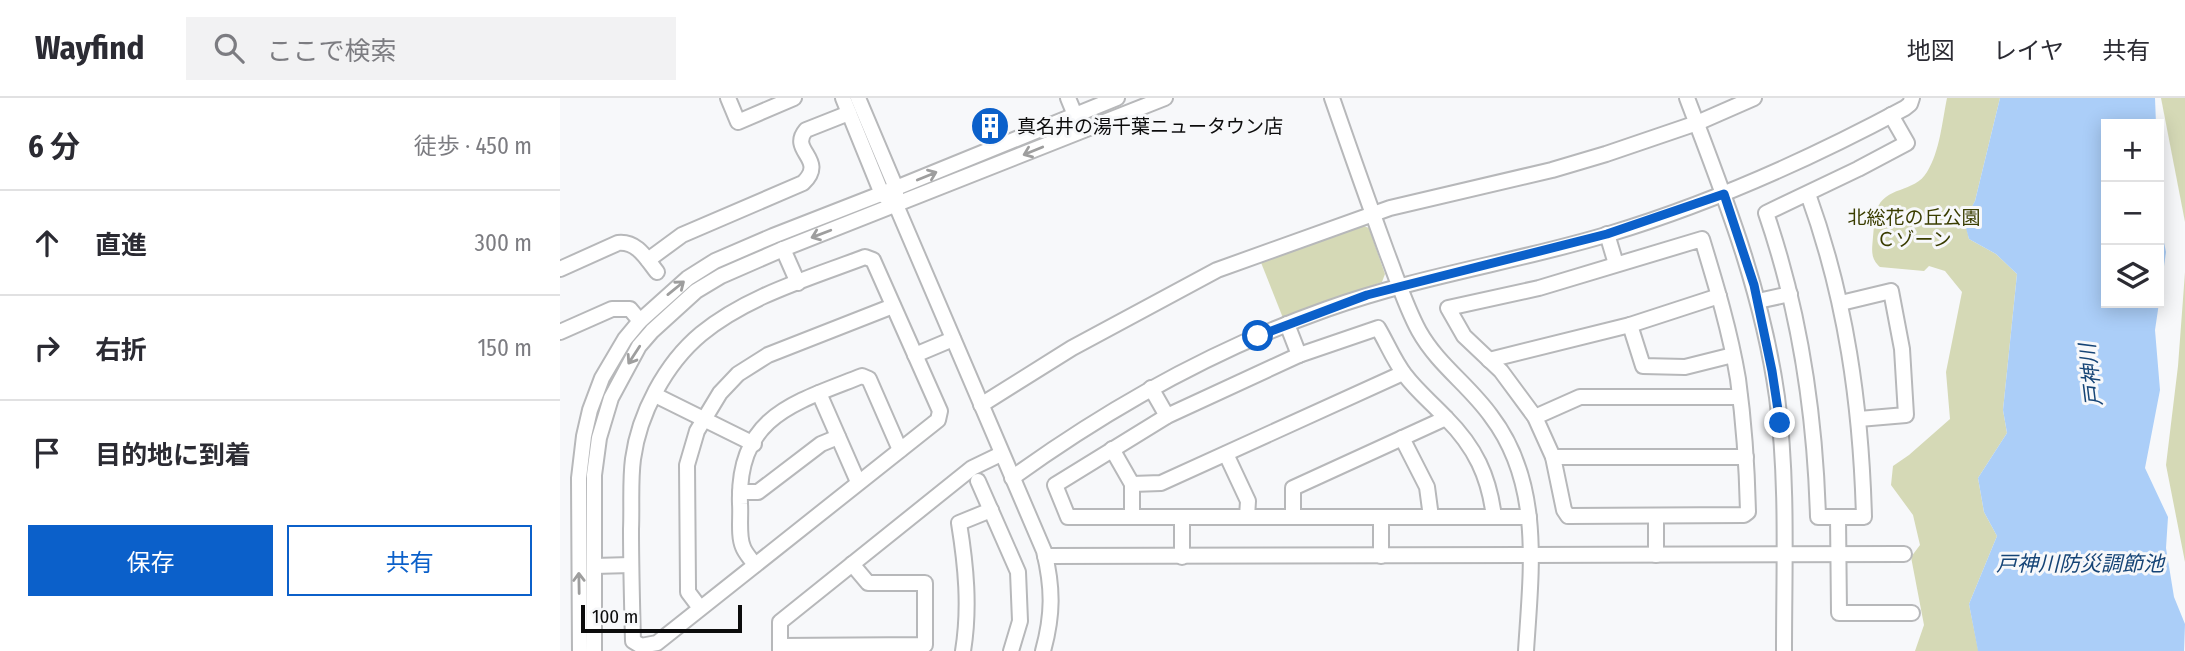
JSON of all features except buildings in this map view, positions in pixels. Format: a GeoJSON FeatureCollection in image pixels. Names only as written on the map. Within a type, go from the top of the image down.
{"type":"FeatureCollection","features":[{"type":"Feature","properties":{"kind":"street"},"geometry":{"type":"LineString","coordinates":[[728,98],[738,122],[794,98]]}},
{"type":"Feature","properties":{"kind":"street"},"geometry":{"type":"LineString","coordinates":[[843,98],[896,205],[1045,556],[1050,584],[1051,624],[1043,651]]}},
{"type":"Feature","properties":{"kind":"street"},"geometry":{"type":"LineString","coordinates":[[858,98],[889,191]]}},
{"type":"Feature","properties":{"kind":"street"},"geometry":{"type":"LineString","coordinates":[[1068,98],[1075,115]]}},
{"type":"Feature","properties":{"kind":"street"},"geometry":{"type":"LineString","coordinates":[[580,651],[579,478],[584,436],[602,378],[625,338],[640,321],[688,278],[715,261],[1117,98]]}},
{"type":"Feature","properties":{"kind":"street"},"geometry":{"type":"LineString","coordinates":[[594,651],[596,456],[605,415],[625,369],[652,331],[696,291],[721,276],[1165,98]]}},
{"type":"Feature","properties":{"kind":"street"},"geometry":{"type":"LineString","coordinates":[[1332,98],[1415,324],[1431,351],[1476,397],[1498,425],[1522,475],[1529,517],[1531,555],[1526,651]]}},
{"type":"Feature","properties":{"kind":"street"},"geometry":{"type":"LineString","coordinates":[[1687,98],[1749,265],[1772,371],[1783,457],[1784,651]]}},
{"type":"Feature","properties":{"kind":"street"},"geometry":{"type":"LineString","coordinates":[[981,405],[1072,348],[1217,270],[1373,215],[1552,170],[1697,123],[1755,98]]}},
{"type":"Feature","properties":{"kind":"street"},"geometry":{"type":"LineString","coordinates":[[1012,478],[1049,451],[1151,388],[1230,348],[1337,305],[1400,286],[1607,234],[1724,194],[1787,167],[1891,115],[1910,104],[1912,98]]}},
{"type":"Feature","properties":{"kind":"street"},"geometry":{"type":"LineString","coordinates":[[560,269],[618,243],[626,242],[634,244],[652,266],[682,235],[803,183],[811,175],[813,165],[800,144],[801,136],[806,130],[849,113]]}},
{"type":"Feature","properties":{"kind":"street"},"geometry":{"type":"LineString","coordinates":[[1808,194],[1841,303],[1859,419],[1864,517],[1818,517],[1809,385],[1790,294],[1766,213],[1907,143],[1891,115]]}},
{"type":"Feature","properties":{"kind":"street"},"geometry":{"type":"LineString","coordinates":[[1607,234],[1616,264]]}},
{"type":"Feature","properties":{"kind":"street"},"geometry":{"type":"LineString","coordinates":[[1702,239],[1719,296],[1740,397],[1748,512],[1744,515],[1568,516],[1564,510],[1553,457],[1535,417],[1513,386],[1464,336],[1448,307],[1539,288],[1616,264],[1702,239]]}},
{"type":"Feature","properties":{"kind":"street"},"geometry":{"type":"LineString","coordinates":[[783,249],[798,283]]}},
{"type":"Feature","properties":{"kind":"street"},"geometry":{"type":"LineString","coordinates":[[865,257],[873,260],[893,306],[940,411],[938,419],[657,643],[641,646],[633,641],[631,565],[634,457],[647,411],[682,353],[701,335],[748,304],[865,257]]}},
{"type":"Feature","properties":{"kind":"street"},"geometry":{"type":"LineString","coordinates":[[1841,303],[1891,291],[1899,327],[1906,415],[1859,419]]}},
{"type":"Feature","properties":{"kind":"street"},"geometry":{"type":"LineString","coordinates":[[1758,301],[1790,294]]}},
{"type":"Feature","properties":{"kind":"street"},"geometry":{"type":"LineString","coordinates":[[1489,360],[1630,325],[1719,296]]}},
{"type":"Feature","properties":{"kind":"street"},"geometry":{"type":"LineString","coordinates":[[700,608],[688,592],[686,483],[687,465],[703,419],[720,393],[738,374],[768,355],[893,306]]}},
{"type":"Feature","properties":{"kind":"street"},"geometry":{"type":"LineString","coordinates":[[560,332],[612,309],[630,309],[640,321]]}},
{"type":"Feature","properties":{"kind":"street"},"geometry":{"type":"LineString","coordinates":[[1287,324],[1298,355]]}},
{"type":"Feature","properties":{"kind":"street"},"geometry":{"type":"LineString","coordinates":[[1630,325],[1643,366],[1685,367],[1733,355]]}},
{"type":"Feature","properties":{"kind":"street"},"geometry":{"type":"LineString","coordinates":[[1494,517],[1490,490],[1481,464],[1464,437],[1403,373],[1378,328],[1298,355],[1167,416],[1055,485],[1068,517],[1494,517],[1529,517]]}},
{"type":"Feature","properties":{"kind":"street"},"geometry":{"type":"LineString","coordinates":[[915,355],[953,339]]}},
{"type":"Feature","properties":{"kind":"street"},"geometry":{"type":"LineString","coordinates":[[1132,484],[1161,483],[1403,373]]}},
{"type":"Feature","properties":{"kind":"street"},"geometry":{"type":"LineString","coordinates":[[755,565],[741,546],[740,492],[746,459],[766,424],[781,411],[799,399],[862,376],[869,379],[900,450]]}},
{"type":"Feature","properties":{"kind":"street"},"geometry":{"type":"LineString","coordinates":[[1151,388],[1167,416]]}},
{"type":"Feature","properties":{"kind":"street"},"geometry":{"type":"LineString","coordinates":[[819,393],[858,482]]}},
{"type":"Feature","properties":{"kind":"street"},"geometry":{"type":"LineString","coordinates":[[655,395],[754,444]]}},
{"type":"Feature","properties":{"kind":"street"},"geometry":{"type":"LineString","coordinates":[[1535,417],[1580,397],[1740,397]]}},
{"type":"Feature","properties":{"kind":"street"},"geometry":{"type":"LineString","coordinates":[[1293,517],[1293,488],[1446,418]]}},
{"type":"Feature","properties":{"kind":"street"},"geometry":{"type":"LineString","coordinates":[[740,492],[758,492],[821,444],[838,437]]}},
{"type":"Feature","properties":{"kind":"street"},"geometry":{"type":"LineString","coordinates":[[1402,438],[1427,487],[1431,517]]}},
{"type":"Feature","properties":{"kind":"street"},"geometry":{"type":"LineString","coordinates":[[1112,449],[1132,484],[1132,517]]}},
{"type":"Feature","properties":{"kind":"street"},"geometry":{"type":"LineString","coordinates":[[852,564],[868,583],[925,583],[925,645],[780,648],[780,622],[852,564],[972,468],[1001,454]]}},
{"type":"Feature","properties":{"kind":"street"},"geometry":{"type":"LineString","coordinates":[[1226,454],[1248,501],[1247,517]]}},
{"type":"Feature","properties":{"kind":"street"},"geometry":{"type":"LineString","coordinates":[[1553,457],[1746,457]]}},
{"type":"Feature","properties":{"kind":"street"},"geometry":{"type":"LineString","coordinates":[[978,481],[1018,572],[1020,621],[1012,651]]}},
{"type":"Feature","properties":{"kind":"street"},"geometry":{"type":"LineString","coordinates":[[963,651],[967,627],[967,580],[959,523],[991,510]]}},
{"type":"Feature","properties":{"kind":"street"},"geometry":{"type":"LineString","coordinates":[[1656,516],[1656,555]]}},
{"type":"Feature","properties":{"kind":"street"},"geometry":{"type":"LineString","coordinates":[[1182,517],[1182,556]]}},
{"type":"Feature","properties":{"kind":"street"},"geometry":{"type":"LineString","coordinates":[[1381,517],[1381,556]]}},
{"type":"Feature","properties":{"kind":"street"},"geometry":{"type":"LineString","coordinates":[[1838,517],[1839,613],[1912,613]]}},
{"type":"Feature","properties":{"kind":"street"},"geometry":{"type":"LineString","coordinates":[[1045,556],[1904,554]]}},
{"type":"Feature","properties":{"kind":"street"},"geometry":{"type":"LineString","coordinates":[[594,566],[631,565]]}},
{"type":"Feature","properties":{"kind":"green space","name":"北総花の丘公園 Ｃゾーン"},"geometry":{"type":"Polygon","coordinates":[[[1947,98],[2000,98],[1975,201],[1965,221],[1969,239],[1996,254],[2017,274],[2003,410],[2007,433],[1978,478],[1984,512],[1997,536],[1969,604],[1978,651],[1915,651],[1924,625],[1911,557],[1920,545],[1913,515],[1891,485],[1893,466],[1950,419],[1946,372],[1962,292],[1945,271],[1929,266],[1924,271],[1880,267],[1873,257],[1872,246],[1875,216],[1881,202],[1922,179],[1927,172],[1935,155],[1947,98]]]}},
{"type":"Feature","properties":{"kind":"green space"},"geometry":{"type":"Polygon","coordinates":[[[2161,98],[2185,98],[2185,222],[2161,98]]]}},
{"type":"Feature","properties":{"kind":"green space"},"geometry":{"type":"Polygon","coordinates":[[[1359,224],[1369,228],[1385,274],[1382,282],[1283,318],[1260,260],[1359,224]]]}},
{"type":"Feature","properties":{"kind":"green space"},"geometry":{"type":"Polygon","coordinates":[[[2185,272],[2185,562],[2166,465],[2178,366],[2185,272]]]}},
{"type":"Feature","properties":{"kind":"water","name":"戸神川防災調節池"},"geometry":{"type":"Polygon","coordinates":[[[2000,98],[2155,98],[2156,119],[2101,119],[2101,308],[2158,308],[2155,330],[2160,390],[2145,468],[2168,517],[2166,548],[2174,597],[2185,624],[2184,651],[1978,651],[1969,604],[1997,536],[1984,512],[1978,478],[2007,433],[2003,410],[2017,274],[1996,254],[1969,239],[1964,221],[1975,201],[2000,98]]]}},
{"type":"Feature","properties":{"kind":"place","name":"真名井の湯千葉ニュータウン店"},"geometry":{"type":"Point","coordinates":[990,126]}},
{"type":"Feature","properties":{"kind":"route"},"geometry":{"type":"LineString","coordinates":[[1258,336],[1367,295],[1607,234],[1724,194],[1754,285],[1780,423]]}},
{"type":"Feature","properties":{"kind":"water label","name":"戸神川"},"geometry":{"type":"Point","coordinates":[2091,375]}}]}
